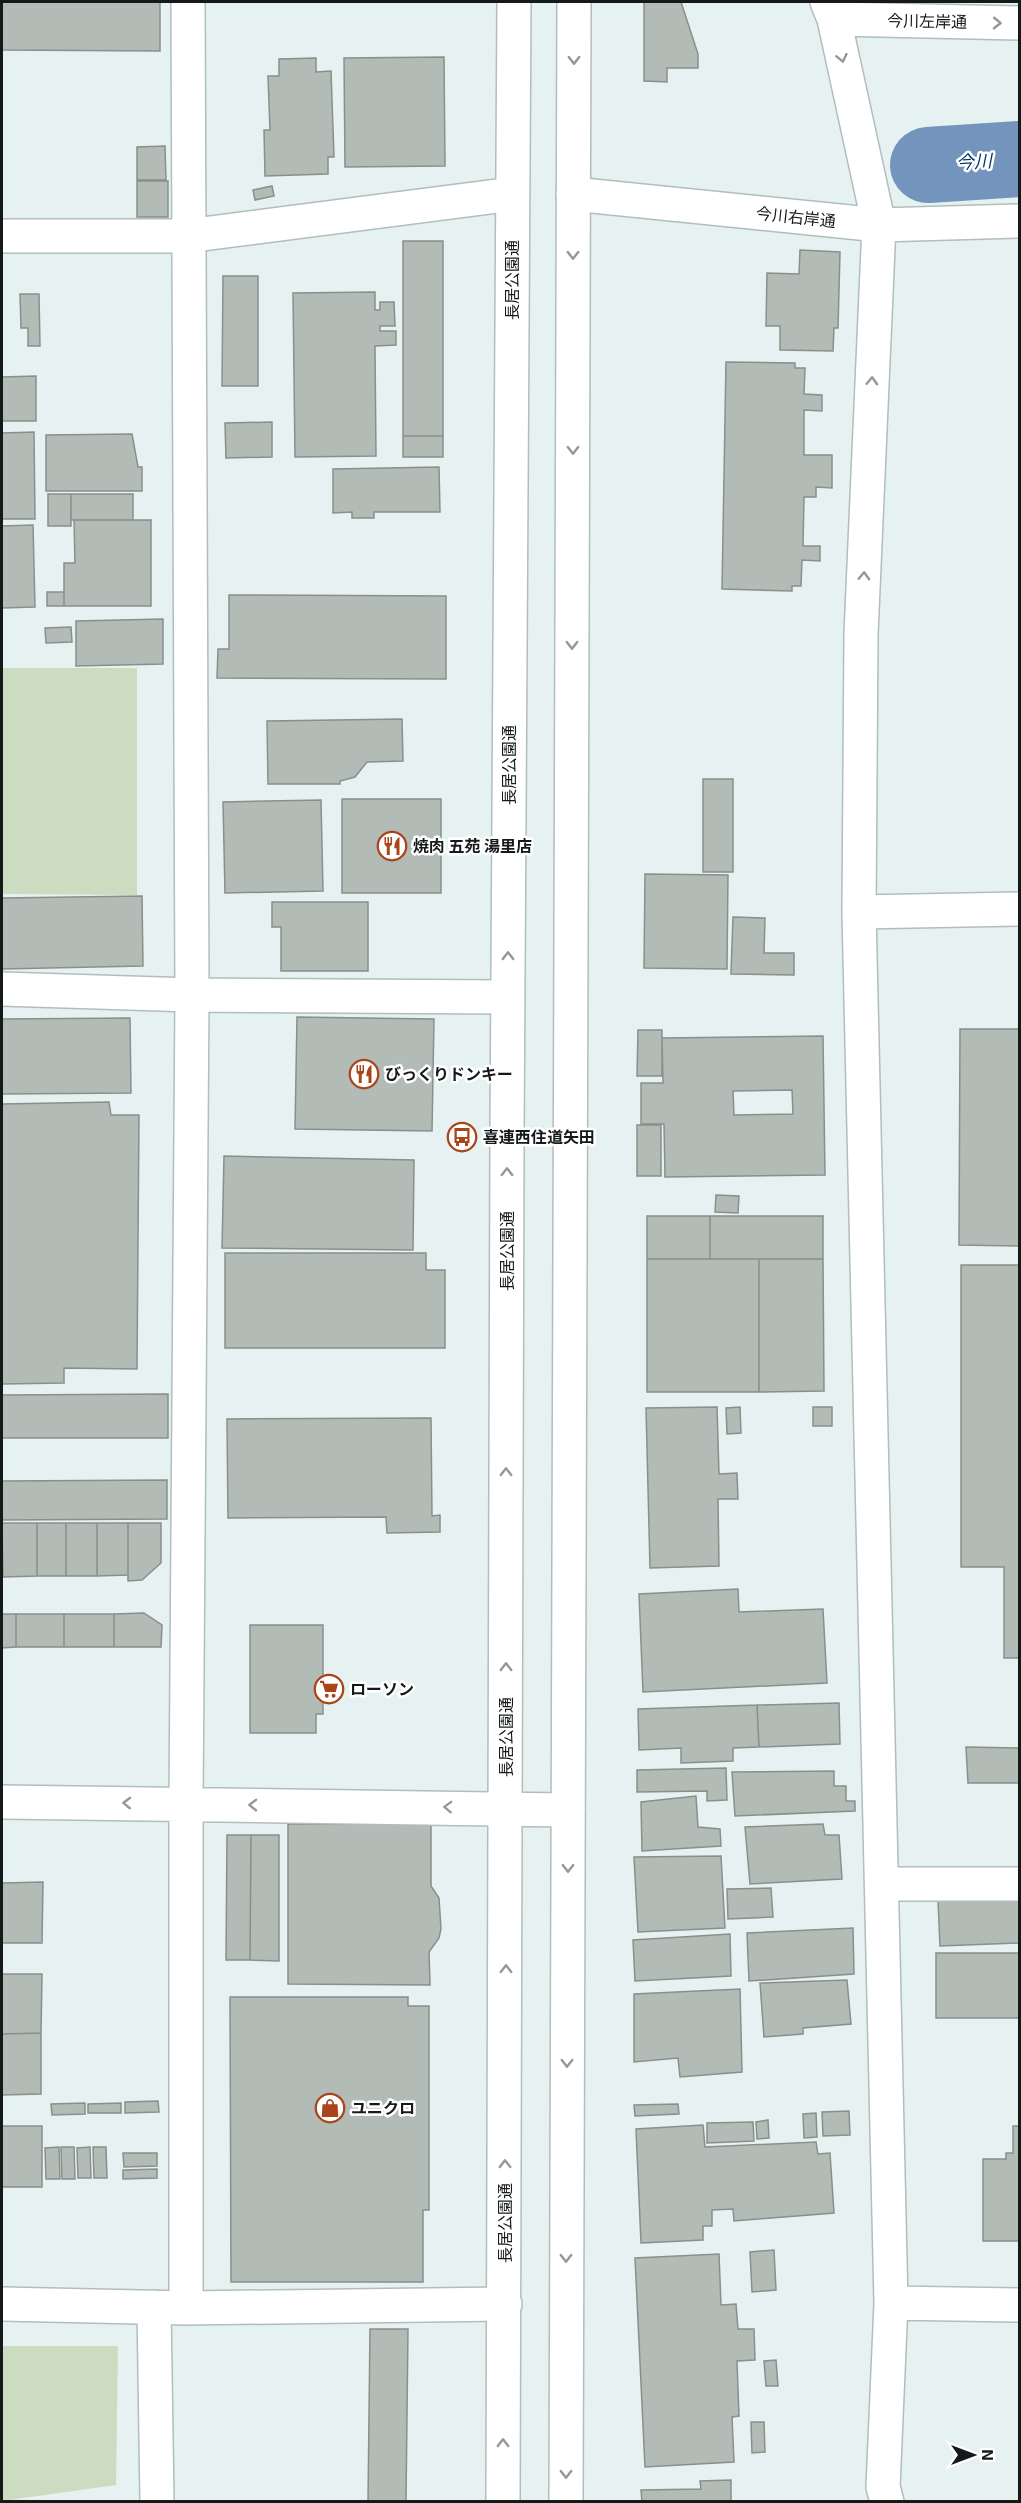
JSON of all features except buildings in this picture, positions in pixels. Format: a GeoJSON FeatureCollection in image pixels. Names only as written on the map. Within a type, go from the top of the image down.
{"type":"FeatureCollection","features":[{"type":"Feature","properties":{"kind":"main road"},"geometry":{"type":"LineString","coordinates":[[157,2502],[170,2308],[186,1804],[192,995],[187,237],[188,2]]}},
{"type":"Feature","properties":{"kind":"main road","name":"長居公園通"},"geometry":{"type":"LineString","coordinates":[[503,2502],[507,997],[514,2]]}},
{"type":"Feature","properties":{"kind":"main road"},"geometry":{"type":"LineString","coordinates":[[566,2502],[574,2]]}},
{"type":"Feature","properties":{"kind":"main road"},"geometry":{"type":"LineString","coordinates":[[831,10],[879,225],[861,634],[859,912],[891,2303],[883,2487],[887,2502]]}},
{"type":"Feature","properties":{"kind":"main road","name":"今川左岸通"},"geometry":{"type":"LineString","coordinates":[[831,10],[1020,23]]}},
{"type":"Feature","properties":{"kind":"main road"},"geometry":{"type":"LineString","coordinates":[[2,236],[187,237],[512,194]]}},
{"type":"Feature","properties":{"kind":"main road","name":"今川右岸通"},"geometry":{"type":"LineString","coordinates":[[573,194],[879,225],[1020,221]]}},
{"type":"Feature","properties":{"kind":"main road"},"geometry":{"type":"LineString","coordinates":[[859,912],[1020,909]]}},
{"type":"Feature","properties":{"kind":"main road"},"geometry":{"type":"LineString","coordinates":[[2,989],[192,995],[507,997]]}},
{"type":"Feature","properties":{"kind":"main road"},"geometry":{"type":"LineString","coordinates":[[2,1802],[568,1810]]}},
{"type":"Feature","properties":{"kind":"main road"},"geometry":{"type":"LineString","coordinates":[[882,1884],[1020,1884]]}},
{"type":"Feature","properties":{"kind":"main road"},"geometry":{"type":"LineString","coordinates":[[891,2303],[1020,2305]]}},
{"type":"Feature","properties":{"kind":"main road"},"geometry":{"type":"LineString","coordinates":[[2,2304],[170,2308],[505,2304]]}},
{"type":"Feature","properties":{"kind":"green space"},"geometry":{"type":"Polygon","coordinates":[[[2,668],[137,668],[137,895],[2,894],[2,668]]]}},
{"type":"Feature","properties":{"kind":"green space"},"geometry":{"type":"Polygon","coordinates":[[[2,2346],[118,2346],[116,2485],[2,2501],[2,2346]]]}},
{"type":"Feature","properties":{"kind":"waterway","name":"今川"},"geometry":{"type":"LineString","coordinates":[[928,165],[1020,159]]}},
{"type":"Feature","properties":{"kind":"place","name":"焼肉 五苑 湯里店"},"geometry":{"type":"Point","coordinates":[392,846]}},
{"type":"Feature","properties":{"kind":"place","name":"びっくりドンキー"},"geometry":{"type":"Point","coordinates":[364,1074]}},
{"type":"Feature","properties":{"kind":"place","name":"喜連西住道矢田"},"geometry":{"type":"Point","coordinates":[462,1137]}},
{"type":"Feature","properties":{"kind":"place","name":"ローソン"},"geometry":{"type":"Point","coordinates":[329,1689]}},
{"type":"Feature","properties":{"kind":"place","name":"ユニクロ"},"geometry":{"type":"Point","coordinates":[330,2108]}}]}
